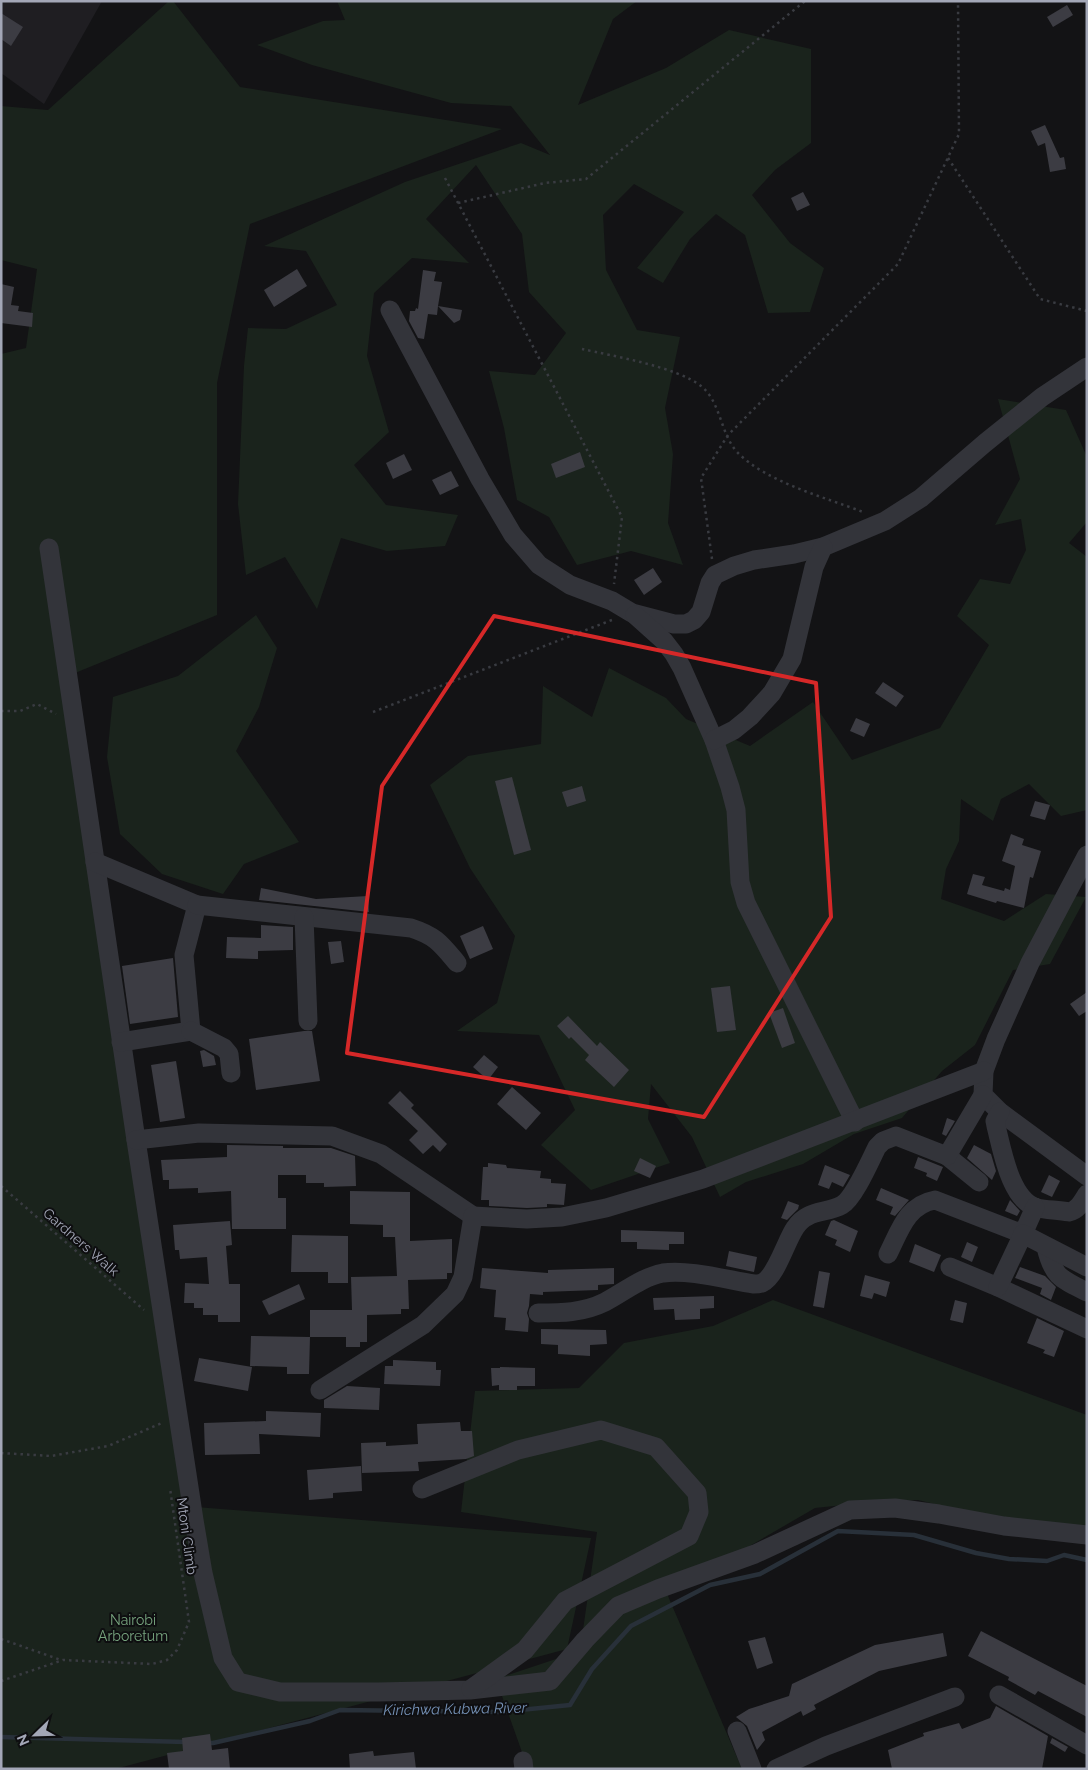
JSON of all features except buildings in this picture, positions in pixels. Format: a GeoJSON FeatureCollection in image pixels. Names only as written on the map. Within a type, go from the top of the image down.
{"type":"FeatureCollection","features":[{"type":"Feature","properties":{"kind":"street"},"geometry":{"type":"LineString","coordinates":[[390,310],[480,479],[513,535],[539,565],[570,585],[612,601],[632,613],[664,641],[674,654],[714,740],[730,787],[736,810],[740,882],[746,903],[855,1122]]}},
{"type":"Feature","properties":{"kind":"street"},"geometry":{"type":"LineString","coordinates":[[632,613],[674,624],[686,624],[694,620],[701,612],[710,583],[715,575],[734,566],[754,560],[794,554],[823,547],[885,521],[921,498],[984,443],[1042,397],[1084,367]]}},
{"type":"Feature","properties":{"kind":"street"},"geometry":{"type":"LineString","coordinates":[[714,740],[734,730],[750,717],[772,693],[792,659],[814,567],[823,547]]}},
{"type":"Feature","properties":{"kind":"street"},"geometry":{"type":"LineString","coordinates":[[49,548],[121,1042],[203,1573],[223,1658],[238,1682],[280,1692],[378,1692],[470,1690],[550,1681],[585,1640],[618,1606],[658,1589],[755,1554],[850,1510],[895,1508],[1004,1526],[1087,1535]]}},
{"type":"Feature","properties":{"kind":"street"},"geometry":{"type":"LineString","coordinates":[[947,1156],[983,1095],[984,1071],[1030,962],[1087,855]]}},
{"type":"Feature","properties":{"kind":"street"},"geometry":{"type":"LineString","coordinates":[[95,862],[197,905],[411,928],[427,933],[439,942],[457,963]]}},
{"type":"Feature","properties":{"kind":"street"},"geometry":{"type":"LineString","coordinates":[[191,1031],[184,955],[197,905]]}},
{"type":"Feature","properties":{"kind":"street"},"geometry":{"type":"LineString","coordinates":[[304,917],[308,1021]]}},
{"type":"Feature","properties":{"kind":"street"},"geometry":{"type":"LineString","coordinates":[[121,1042],[191,1031],[224,1048],[229,1054],[231,1073]]}},
{"type":"Feature","properties":{"kind":"street"},"geometry":{"type":"LineString","coordinates":[[136,1140],[199,1133],[332,1136],[381,1154],[473,1216],[527,1219],[562,1217],[606,1208],[702,1179],[984,1071]]}},
{"type":"Feature","properties":{"kind":"street"},"geometry":{"type":"LineString","coordinates":[[983,1095],[1000,1112],[1087,1176]]}},
{"type":"Feature","properties":{"kind":"street"},"geometry":{"type":"LineString","coordinates":[[1000,1112],[995,1121],[996,1126],[1011,1180],[1020,1196],[1035,1207],[1068,1212],[1074,1211],[1087,1194]]}},
{"type":"Feature","properties":{"kind":"street"},"geometry":{"type":"LineString","coordinates":[[538,1313],[568,1313],[588,1308],[603,1303],[648,1278],[664,1273],[682,1273],[754,1284],[762,1283],[770,1277],[801,1220],[814,1213],[841,1206],[850,1198],[877,1147],[883,1141],[896,1136],[947,1156],[979,1182]]}},
{"type":"Feature","properties":{"kind":"street"},"geometry":{"type":"LineString","coordinates":[[888,1254],[907,1216],[924,1202],[936,1200],[1023,1234],[1046,1248],[1087,1267]]}},
{"type":"Feature","properties":{"kind":"street"},"geometry":{"type":"LineString","coordinates":[[998,1287],[1035,1207]]}},
{"type":"Feature","properties":{"kind":"street"},"geometry":{"type":"LineString","coordinates":[[320,1390],[423,1325],[456,1294],[463,1277],[473,1216]]}},
{"type":"Feature","properties":{"kind":"street"},"geometry":{"type":"LineString","coordinates":[[1046,1248],[1050,1266],[1057,1274],[1063,1280],[1087,1292]]}},
{"type":"Feature","properties":{"kind":"street"},"geometry":{"type":"LineString","coordinates":[[950,1267],[998,1287],[1087,1329]]}},
{"type":"Feature","properties":{"kind":"street"},"geometry":{"type":"LineString","coordinates":[[422,1489],[518,1450],[602,1430],[656,1447],[697,1494],[699,1512],[689,1536],[565,1601],[525,1650],[470,1690]]}},
{"type":"Feature","properties":{"kind":"street"},"geometry":{"type":"LineString","coordinates":[[999,1695],[1087,1746]]}},
{"type":"Feature","properties":{"kind":"street"},"geometry":{"type":"LineString","coordinates":[[776,1769],[826,1746],[954,1697]]}},
{"type":"Feature","properties":{"kind":"street"},"geometry":{"type":"LineString","coordinates":[[737,1731],[752,1769]]}},
{"type":"Feature","properties":{"kind":"path"},"geometry":{"type":"LineString","coordinates":[[458,203],[545,183],[586,179],[805,1]]}},
{"type":"Feature","properties":{"kind":"path"},"geometry":{"type":"LineString","coordinates":[[715,575],[701,478],[728,435],[898,264],[959,134],[958,1]]}},
{"type":"Feature","properties":{"kind":"path"},"geometry":{"type":"LineString","coordinates":[[948,158],[1040,299],[1087,311]]}},
{"type":"Feature","properties":{"kind":"path"},"geometry":{"type":"LineString","coordinates":[[445,178],[622,517],[612,601]]}},
{"type":"Feature","properties":{"kind":"path"},"geometry":{"type":"LineString","coordinates":[[582,349],[670,371],[700,385],[711,396],[736,451],[760,471],[885,521]]}},
{"type":"Feature","properties":{"kind":"path"},"geometry":{"type":"LineString","coordinates":[[374,712],[632,613]]}},
{"type":"Feature","properties":{"kind":"path","name":"Gardners Walk"},"geometry":{"type":"LineString","coordinates":[[1,1186],[147,1313]]}},
{"type":"Feature","properties":{"kind":"path"},"geometry":{"type":"LineString","coordinates":[[1,1453],[52,1456],[108,1446],[162,1423],[163,1432]]}},
{"type":"Feature","properties":{"kind":"path","name":"Mtoni Climb"},"geometry":{"type":"LineString","coordinates":[[63,1660],[152,1664],[167,1660],[177,1650],[189,1622],[170,1487]]}},
{"type":"Feature","properties":{"kind":"path"},"geometry":{"type":"LineString","coordinates":[[1,1639],[63,1660]]}},
{"type":"Feature","properties":{"kind":"path"},"geometry":{"type":"LineString","coordinates":[[1,1681],[63,1660]]}},
{"type":"Feature","properties":{"kind":"highlighted area"},"geometry":{"type":"Polygon","coordinates":[[[494,616],[816,683],[831,917],[704,1117],[347,1053],[382,786],[494,616]]]}},
{"type":"Feature","properties":{"kind":"shaded area"},"geometry":{"type":"Polygon","coordinates":[[[1,1],[102,1],[44,104],[1,73],[1,1]]]}},
{"type":"Feature","properties":{"kind":"green space","name":"Nairobi Arboretum"},"geometry":{"type":"Polygon","coordinates":[[[169,1],[173,1],[240,87],[502,129],[250,224],[217,383],[217,615],[75,673],[183,1506],[591,1538],[567,1649],[115,1769],[1,1769],[1,354],[26,348],[37,269],[1,260],[1,106],[48,110],[169,1]]]}},
{"type":"Feature","properties":{"kind":"green space"},"geometry":{"type":"Polygon","coordinates":[[[337,1],[637,1],[613,19],[578,105],[666,68],[729,30],[811,49],[811,143],[775,170],[752,195],[790,243],[824,268],[810,312],[768,313],[745,235],[716,214],[690,239],[663,283],[637,268],[684,212],[634,184],[603,215],[606,270],[637,330],[680,337],[665,408],[673,454],[668,523],[683,565],[631,551],[577,565],[549,517],[517,500],[504,428],[489,371],[535,375],[566,333],[529,292],[522,234],[476,165],[426,219],[469,263],[412,258],[374,293],[367,356],[389,432],[354,465],[386,505],[458,515],[445,546],[387,551],[341,538],[317,609],[285,557],[246,575],[238,504],[244,366],[248,328],[286,329],[337,305],[306,251],[264,246],[405,182],[521,143],[550,155],[511,106],[451,103],[312,65],[257,45],[323,21],[345,20],[337,1]]]}},
{"type":"Feature","properties":{"kind":"green space"},"geometry":{"type":"Polygon","coordinates":[[[998,399],[1066,410],[1087,457],[1087,522],[1069,543],[1087,557],[1087,810],[1061,816],[1029,784],[1001,799],[993,821],[961,799],[959,841],[946,869],[941,899],[1004,921],[1046,894],[1086,897],[1050,964],[1013,970],[975,1045],[942,1071],[902,1118],[854,1134],[803,1164],[746,1182],[720,1197],[692,1137],[651,1084],[648,1119],[670,1163],[591,1190],[541,1145],[575,1110],[539,1035],[457,1031],[497,1003],[515,936],[470,868],[430,785],[468,756],[541,744],[543,686],[592,717],[609,668],[666,698],[686,719],[750,746],[813,702],[852,760],[940,728],[989,645],[957,616],[980,579],[1010,584],[1026,550],[1021,519],[995,525],[1020,479],[998,399]]]}},
{"type":"Feature","properties":{"kind":"green space"},"geometry":{"type":"Polygon","coordinates":[[[256,615],[277,648],[259,707],[236,751],[299,842],[244,864],[223,894],[162,874],[120,834],[107,757],[113,697],[178,676],[256,615]]]}},
{"type":"Feature","properties":{"kind":"green space"},"geometry":{"type":"Polygon","coordinates":[[[773,1300],[1087,1415],[1087,1532],[996,1519],[918,1500],[815,1508],[741,1551],[662,1582],[742,1769],[528,1769],[496,1679],[580,1651],[597,1532],[461,1512],[475,1391],[579,1388],[624,1343],[713,1326],[773,1300]]]}},
{"type":"Feature","properties":{"kind":"waterway","name":"Kirichwa Kubwa River"},"geometry":{"type":"LineString","coordinates":[[206,1743],[310,1721],[340,1710],[500,1712],[570,1705],[592,1669],[631,1626],[710,1585],[760,1574],[838,1531],[914,1535],[976,1553],[1009,1559],[1047,1561],[1064,1555],[1087,1560]]}},
{"type":"Feature","properties":{"kind":"waterway","name":"Kirichwa Kubwa River"},"geometry":{"type":"LineString","coordinates":[[1,1737],[186,1742]]}}]}
